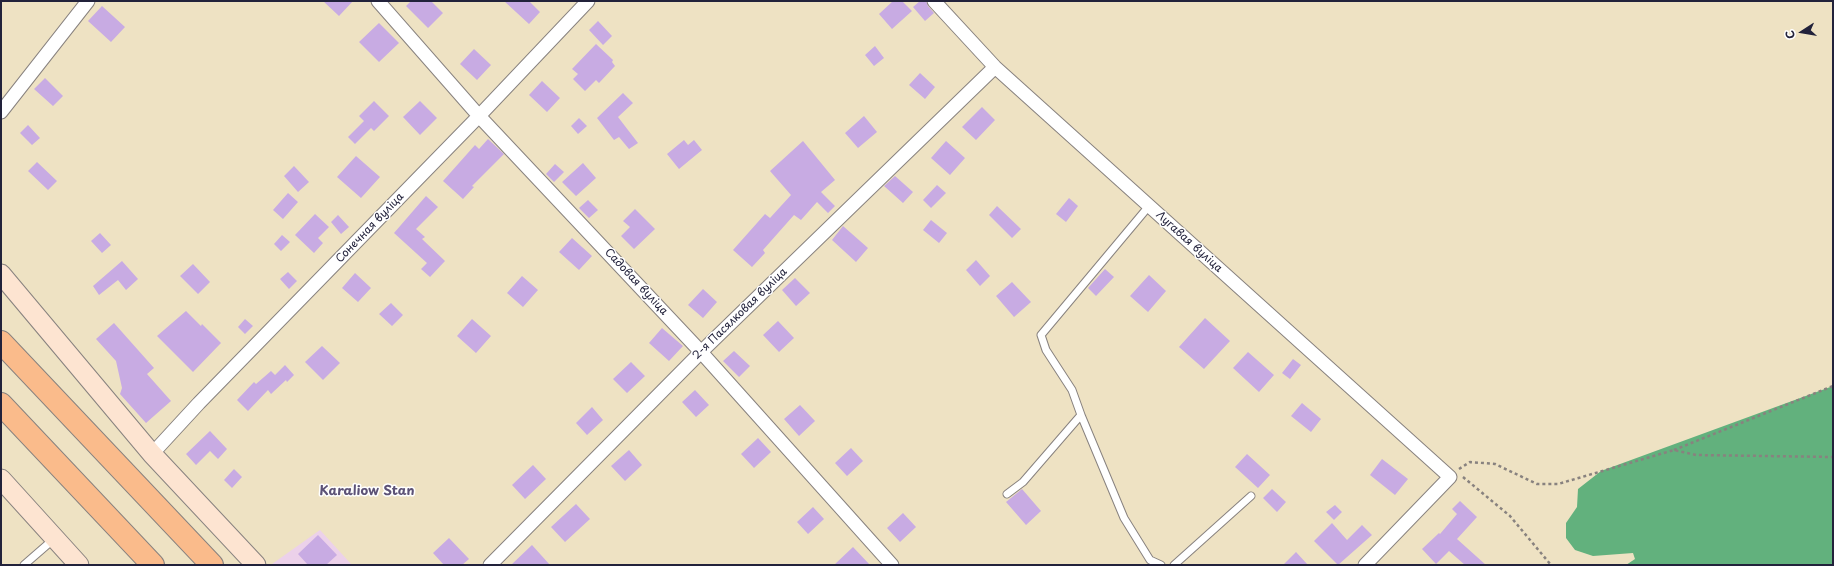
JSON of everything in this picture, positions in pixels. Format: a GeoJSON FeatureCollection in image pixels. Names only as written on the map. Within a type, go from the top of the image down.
{"type":"FeatureCollection","features":[{"type":"Feature","properties":{"kind":"highway"},"geometry":{"type":"LineString","coordinates":[[1,342],[212,565]]}},
{"type":"Feature","properties":{"kind":"highway"},"geometry":{"type":"LineString","coordinates":[[1,404],[153,565]]}},
{"type":"Feature","properties":{"kind":"main road"},"geometry":{"type":"LineString","coordinates":[[1,274],[152,454],[256,565]]}},
{"type":"Feature","properties":{"kind":"main road"},"geometry":{"type":"LineString","coordinates":[[1,479],[79,565]]}},
{"type":"Feature","properties":{"kind":"street"},"geometry":{"type":"LineString","coordinates":[[1,112],[88,1]]}},
{"type":"Feature","properties":{"kind":"street","name":"Садовая вуліца"},"geometry":{"type":"LineString","coordinates":[[378,1],[479,116],[701,352],[892,565]]}},
{"type":"Feature","properties":{"kind":"street","name":"Сонечная вуліца"},"geometry":{"type":"LineString","coordinates":[[152,454],[199,403],[479,116],[588,1]]}},
{"type":"Feature","properties":{"kind":"street","name":"Лугавая вуліца"},"geometry":{"type":"LineString","coordinates":[[934,1],[994,67],[1453,474]]}},
{"type":"Feature","properties":{"kind":"street","name":"2-я Пасялковая вуліца"},"geometry":{"type":"LineString","coordinates":[[490,565],[701,352],[994,67]]}},
{"type":"Feature","properties":{"kind":"street"},"geometry":{"type":"LineString","coordinates":[[1365,565],[1453,474]]}},
{"type":"Feature","properties":{"kind":"lane"},"geometry":{"type":"LineString","coordinates":[[1149,206],[1041,335],[1046,350],[1072,390],[1124,518],[1150,560],[1161,565]]}},
{"type":"Feature","properties":{"kind":"lane"},"geometry":{"type":"LineString","coordinates":[[1007,494],[1024,482],[1081,415]]}},
{"type":"Feature","properties":{"kind":"lane"},"geometry":{"type":"LineString","coordinates":[[1174,565],[1251,496]]}},
{"type":"Feature","properties":{"kind":"lane"},"geometry":{"type":"LineString","coordinates":[[24,565],[55,538]]}},
{"type":"Feature","properties":{"kind":"path"},"geometry":{"type":"LineString","coordinates":[[1551,565],[1510,516],[1453,474],[1470,462],[1495,464],[1536,484],[1558,484],[1674,450],[1833,386]]}},
{"type":"Feature","properties":{"kind":"path"},"geometry":{"type":"LineString","coordinates":[[1674,450],[1696,455],[1833,457]]}},
{"type":"Feature","properties":{"kind":"shaded area"},"geometry":{"type":"Polygon","coordinates":[[[320,530],[352,565],[272,564],[320,530]]]}},
{"type":"Feature","properties":{"kind":"green space"},"geometry":{"type":"Polygon","coordinates":[[[1833,386],[1833,565],[1626,565],[1635,559],[1633,553],[1593,556],[1575,550],[1566,538],[1566,523],[1577,507],[1578,489],[1601,471],[1833,386]]]}},
{"type":"Feature","properties":{"kind":"building"},"geometry":{"type":"Polygon","coordinates":[[[323,1],[353,1],[339,16],[323,1]]]}},
{"type":"Feature","properties":{"kind":"building"},"geometry":{"type":"Polygon","coordinates":[[[411,1],[431,1],[443,13],[428,28],[406,6],[411,1]]]}},
{"type":"Feature","properties":{"kind":"building"},"geometry":{"type":"Polygon","coordinates":[[[504,1],[529,1],[540,12],[529,24],[504,1]]]}},
{"type":"Feature","properties":{"kind":"building"},"geometry":{"type":"Polygon","coordinates":[[[893,1],[902,1],[912,11],[892,29],[879,14],[893,1]]]}},
{"type":"Feature","properties":{"kind":"building"},"geometry":{"type":"Polygon","coordinates":[[[920,1],[926,1],[934,13],[925,21],[913,7],[920,1]]]}},
{"type":"Feature","properties":{"kind":"building"},"geometry":{"type":"Polygon","coordinates":[[[102,6],[125,27],[111,42],[88,21],[102,6]]]}},
{"type":"Feature","properties":{"kind":"building"},"geometry":{"type":"Polygon","coordinates":[[[598,21],[612,36],[603,45],[589,30],[598,21]]]}},
{"type":"Feature","properties":{"kind":"building"},"geometry":{"type":"Polygon","coordinates":[[[379,23],[399,43],[379,62],[359,42],[379,23]]]}},
{"type":"Feature","properties":{"kind":"building"},"geometry":{"type":"Polygon","coordinates":[[[596,44],[613,60],[612,62],[615,66],[599,83],[596,80],[585,91],[573,79],[578,74],[572,69],[596,44]]]}},
{"type":"Feature","properties":{"kind":"building"},"geometry":{"type":"Polygon","coordinates":[[[875,46],[884,58],[874,66],[865,55],[875,46]]]}},
{"type":"Feature","properties":{"kind":"building"},"geometry":{"type":"Polygon","coordinates":[[[474,49],[491,65],[477,80],[460,64],[474,49]]]}},
{"type":"Feature","properties":{"kind":"building"},"geometry":{"type":"Polygon","coordinates":[[[920,73],[935,87],[925,99],[909,85],[920,73]]]}},
{"type":"Feature","properties":{"kind":"building"},"geometry":{"type":"Polygon","coordinates":[[[45,78],[63,96],[53,106],[34,89],[45,78]]]}},
{"type":"Feature","properties":{"kind":"building"},"geometry":{"type":"Polygon","coordinates":[[[542,81],[560,98],[547,112],[529,95],[542,81]]]}},
{"type":"Feature","properties":{"kind":"building"},"geometry":{"type":"Polygon","coordinates":[[[623,93],[633,103],[618,117],[638,143],[629,149],[619,137],[614,140],[597,118],[623,93]]]}},
{"type":"Feature","properties":{"kind":"building"},"geometry":{"type":"Polygon","coordinates":[[[374,101],[389,116],[374,131],[371,128],[355,144],[348,137],[364,121],[359,116],[374,101]]]}},
{"type":"Feature","properties":{"kind":"building"},"geometry":{"type":"Polygon","coordinates":[[[420,101],[437,118],[420,135],[403,117],[420,101]]]}},
{"type":"Feature","properties":{"kind":"building"},"geometry":{"type":"Polygon","coordinates":[[[982,107],[995,120],[976,140],[962,127],[982,107]]]}},
{"type":"Feature","properties":{"kind":"building"},"geometry":{"type":"Polygon","coordinates":[[[864,116],[877,132],[858,148],[845,133],[864,116]]]}},
{"type":"Feature","properties":{"kind":"building"},"geometry":{"type":"Polygon","coordinates":[[[579,118],[587,126],[578,134],[571,126],[579,118]]]}},
{"type":"Feature","properties":{"kind":"building"},"geometry":{"type":"Polygon","coordinates":[[[28,125],[40,138],[32,145],[20,133],[28,125]]]}},
{"type":"Feature","properties":{"kind":"building"},"geometry":{"type":"Polygon","coordinates":[[[488,139],[504,154],[472,186],[474,187],[463,199],[443,181],[475,145],[479,149],[488,139]]]}},
{"type":"Feature","properties":{"kind":"building"},"geometry":{"type":"Polygon","coordinates":[[[684,140],[688,145],[694,140],[702,150],[679,169],[667,154],[684,140]]]}},
{"type":"Feature","properties":{"kind":"building"},"geometry":{"type":"Polygon","coordinates":[[[803,141],[835,180],[821,192],[835,206],[828,213],[817,202],[801,220],[794,215],[763,250],[765,253],[752,267],[733,250],[765,214],[770,218],[791,195],[770,171],[803,141]]]}},
{"type":"Feature","properties":{"kind":"building"},"geometry":{"type":"Polygon","coordinates":[[[946,141],[965,158],[950,175],[931,158],[946,141]]]}},
{"type":"Feature","properties":{"kind":"building"},"geometry":{"type":"Polygon","coordinates":[[[356,156],[380,177],[361,198],[337,177],[356,156]]]}},
{"type":"Feature","properties":{"kind":"building"},"geometry":{"type":"Polygon","coordinates":[[[37,162],[57,181],[48,190],[28,171],[37,162]]]}},
{"type":"Feature","properties":{"kind":"building"},"geometry":{"type":"Polygon","coordinates":[[[583,163],[596,178],[576,196],[562,182],[583,163]]]}},
{"type":"Feature","properties":{"kind":"building"},"geometry":{"type":"Polygon","coordinates":[[[555,164],[564,172],[554,182],[546,174],[555,164]]]}},
{"type":"Feature","properties":{"kind":"building"},"geometry":{"type":"Polygon","coordinates":[[[294,166],[309,182],[298,192],[284,176],[294,166]]]}},
{"type":"Feature","properties":{"kind":"building"},"geometry":{"type":"Polygon","coordinates":[[[895,176],[913,192],[903,203],[884,186],[895,176]]]}},
{"type":"Feature","properties":{"kind":"building"},"geometry":{"type":"Polygon","coordinates":[[[937,185],[946,193],[931,208],[923,200],[937,185]]]}},
{"type":"Feature","properties":{"kind":"building"},"geometry":{"type":"Polygon","coordinates":[[[288,193],[298,202],[283,219],[273,210],[288,193]]]}},
{"type":"Feature","properties":{"kind":"building"},"geometry":{"type":"Polygon","coordinates":[[[426,196],[438,207],[416,229],[425,237],[422,239],[445,261],[430,277],[421,269],[427,263],[394,233],[426,196]]]}},
{"type":"Feature","properties":{"kind":"building"},"geometry":{"type":"Polygon","coordinates":[[[1069,198],[1078,206],[1066,222],[1056,214],[1069,198]]]}},
{"type":"Feature","properties":{"kind":"building"},"geometry":{"type":"Polygon","coordinates":[[[588,200],[598,210],[589,218],[579,208],[588,200]]]}},
{"type":"Feature","properties":{"kind":"building"},"geometry":{"type":"Polygon","coordinates":[[[997,206],[1021,229],[1012,238],[989,215],[997,206]]]}},
{"type":"Feature","properties":{"kind":"building"},"geometry":{"type":"Polygon","coordinates":[[[635,209],[655,229],[634,249],[621,236],[630,227],[623,221],[635,209]]]}},
{"type":"Feature","properties":{"kind":"building"},"geometry":{"type":"Polygon","coordinates":[[[315,214],[329,227],[318,238],[323,243],[314,253],[295,235],[315,214]]]}},
{"type":"Feature","properties":{"kind":"building"},"geometry":{"type":"Polygon","coordinates":[[[338,215],[349,227],[341,234],[331,222],[338,215]]]}},
{"type":"Feature","properties":{"kind":"building"},"geometry":{"type":"Polygon","coordinates":[[[931,220],[947,233],[939,243],[923,230],[931,220]]]}},
{"type":"Feature","properties":{"kind":"building"},"geometry":{"type":"Polygon","coordinates":[[[843,226],[868,248],[856,262],[832,240],[843,226]]]}},
{"type":"Feature","properties":{"kind":"building"},"geometry":{"type":"Polygon","coordinates":[[[100,233],[111,245],[102,253],[91,241],[100,233]]]}},
{"type":"Feature","properties":{"kind":"building"},"geometry":{"type":"Polygon","coordinates":[[[282,235],[290,242],[281,251],[274,244],[282,235]]]}},
{"type":"Feature","properties":{"kind":"building"},"geometry":{"type":"Polygon","coordinates":[[[572,238],[592,256],[579,270],[559,252],[572,238]]]}},
{"type":"Feature","properties":{"kind":"building"},"geometry":{"type":"Polygon","coordinates":[[[976,260],[990,276],[980,286],[966,270],[976,260]]]}},
{"type":"Feature","properties":{"kind":"building"},"geometry":{"type":"Polygon","coordinates":[[[122,261],[138,279],[126,290],[118,280],[99,295],[93,286],[122,261]]]}},
{"type":"Feature","properties":{"kind":"building"},"geometry":{"type":"Polygon","coordinates":[[[193,264],[210,282],[198,294],[180,276],[193,264]]]}},
{"type":"Feature","properties":{"kind":"building"},"geometry":{"type":"Polygon","coordinates":[[[1105,269],[1114,277],[1096,296],[1088,288],[1105,269]]]}},
{"type":"Feature","properties":{"kind":"building"},"geometry":{"type":"Polygon","coordinates":[[[288,272],[297,281],[289,289],[280,279],[288,272]]]}},
{"type":"Feature","properties":{"kind":"building"},"geometry":{"type":"Polygon","coordinates":[[[355,273],[371,288],[358,302],[342,288],[355,273]]]}},
{"type":"Feature","properties":{"kind":"building"},"geometry":{"type":"Polygon","coordinates":[[[1149,275],[1166,291],[1148,312],[1130,296],[1149,275]]]}},
{"type":"Feature","properties":{"kind":"building"},"geometry":{"type":"Polygon","coordinates":[[[522,276],[538,290],[523,307],[507,293],[522,276]]]}},
{"type":"Feature","properties":{"kind":"building"},"geometry":{"type":"Polygon","coordinates":[[[795,278],[810,293],[796,306],[782,290],[795,278]]]}},
{"type":"Feature","properties":{"kind":"building"},"geometry":{"type":"Polygon","coordinates":[[[1012,282],[1031,302],[1014,317],[996,296],[1012,282]]]}},
{"type":"Feature","properties":{"kind":"building"},"geometry":{"type":"Polygon","coordinates":[[[703,289],[717,302],[703,318],[688,305],[703,289]]]}},
{"type":"Feature","properties":{"kind":"building"},"geometry":{"type":"Polygon","coordinates":[[[391,303],[403,315],[392,326],[379,314],[391,303]]]}},
{"type":"Feature","properties":{"kind":"building"},"geometry":{"type":"Polygon","coordinates":[[[186,311],[201,326],[202,324],[221,343],[193,372],[157,336],[186,311]]]}},
{"type":"Feature","properties":{"kind":"building"},"geometry":{"type":"Polygon","coordinates":[[[1205,318],[1230,341],[1204,369],[1179,347],[1205,318]]]}},
{"type":"Feature","properties":{"kind":"building"},"geometry":{"type":"Polygon","coordinates":[[[245,319],[253,326],[245,334],[238,327],[245,319]]]}},
{"type":"Feature","properties":{"kind":"building"},"geometry":{"type":"Polygon","coordinates":[[[472,319],[491,336],[476,353],[457,336],[472,319]]]}},
{"type":"Feature","properties":{"kind":"building"},"geometry":{"type":"Polygon","coordinates":[[[778,321],[794,338],[779,352],[763,335],[778,321]]]}},
{"type":"Feature","properties":{"kind":"building"},"geometry":{"type":"Polygon","coordinates":[[[114,323],[154,368],[147,374],[171,401],[146,423],[120,394],[122,388],[116,361],[96,339],[114,323]]]}},
{"type":"Feature","properties":{"kind":"building"},"geometry":{"type":"Polygon","coordinates":[[[662,328],[683,346],[669,361],[649,343],[662,328]]]}},
{"type":"Feature","properties":{"kind":"building"},"geometry":{"type":"Polygon","coordinates":[[[322,346],[340,363],[323,380],[305,362],[322,346]]]}},
{"type":"Feature","properties":{"kind":"building"},"geometry":{"type":"Polygon","coordinates":[[[734,351],[750,366],[739,377],[723,361],[734,351]]]}},
{"type":"Feature","properties":{"kind":"building"},"geometry":{"type":"Polygon","coordinates":[[[1248,352],[1274,375],[1259,392],[1233,368],[1248,352]]]}},
{"type":"Feature","properties":{"kind":"building"},"geometry":{"type":"Polygon","coordinates":[[[1293,359],[1301,365],[1290,379],[1282,373],[1293,359]]]}},
{"type":"Feature","properties":{"kind":"building"},"geometry":{"type":"Polygon","coordinates":[[[631,362],[645,376],[627,393],[613,379],[631,362]]]}},
{"type":"Feature","properties":{"kind":"building"},"geometry":{"type":"Polygon","coordinates":[[[285,365],[294,375],[287,382],[286,380],[271,394],[268,390],[248,411],[237,400],[254,382],[256,384],[271,371],[275,375],[285,365]]]}},
{"type":"Feature","properties":{"kind":"building"},"geometry":{"type":"Polygon","coordinates":[[[695,390],[709,405],[696,417],[682,402],[695,390]]]}},
{"type":"Feature","properties":{"kind":"building"},"geometry":{"type":"Polygon","coordinates":[[[1302,403],[1321,419],[1311,432],[1291,416],[1302,403]]]}},
{"type":"Feature","properties":{"kind":"building"},"geometry":{"type":"Polygon","coordinates":[[[800,405],[815,421],[799,436],[784,419],[800,405]]]}},
{"type":"Feature","properties":{"kind":"building"},"geometry":{"type":"Polygon","coordinates":[[[592,407],[603,420],[587,435],[576,423],[592,407]]]}},
{"type":"Feature","properties":{"kind":"building"},"geometry":{"type":"Polygon","coordinates":[[[210,431],[227,449],[218,459],[210,451],[196,465],[186,454],[210,431]]]}},
{"type":"Feature","properties":{"kind":"building"},"geometry":{"type":"Polygon","coordinates":[[[758,438],[771,452],[754,468],[741,454],[758,438]]]}},
{"type":"Feature","properties":{"kind":"building"},"geometry":{"type":"Polygon","coordinates":[[[851,448],[863,461],[847,476],[835,463],[851,448]]]}},
{"type":"Feature","properties":{"kind":"building"},"geometry":{"type":"Polygon","coordinates":[[[629,450],[642,465],[625,481],[611,466],[629,450]]]}},
{"type":"Feature","properties":{"kind":"building"},"geometry":{"type":"Polygon","coordinates":[[[1247,454],[1270,475],[1258,488],[1235,467],[1247,454]]]}},
{"type":"Feature","properties":{"kind":"building"},"geometry":{"type":"Polygon","coordinates":[[[1382,459],[1408,479],[1395,495],[1370,475],[1382,459]]]}},
{"type":"Feature","properties":{"kind":"building"},"geometry":{"type":"Polygon","coordinates":[[[533,465],[546,479],[525,499],[512,485],[533,465]]]}},
{"type":"Feature","properties":{"kind":"building"},"geometry":{"type":"Polygon","coordinates":[[[234,469],[242,477],[232,488],[224,480],[234,469]]]}},
{"type":"Feature","properties":{"kind":"building"},"geometry":{"type":"Polygon","coordinates":[[[1022,489],[1041,511],[1026,525],[1006,502],[1022,489]]]}},
{"type":"Feature","properties":{"kind":"building"},"geometry":{"type":"Polygon","coordinates":[[[1272,489],[1286,502],[1277,512],[1263,498],[1272,489]]]}},
{"type":"Feature","properties":{"kind":"building"},"geometry":{"type":"Polygon","coordinates":[[[1460,501],[1477,517],[1457,539],[1486,565],[1465,565],[1449,551],[1436,564],[1422,549],[1439,533],[1440,534],[1457,514],[1452,509],[1460,501]]]}},
{"type":"Feature","properties":{"kind":"building"},"geometry":{"type":"Polygon","coordinates":[[[576,504],[590,519],[565,542],[551,527],[576,504]]]}},
{"type":"Feature","properties":{"kind":"building"},"geometry":{"type":"Polygon","coordinates":[[[1335,505],[1342,512],[1334,520],[1326,512],[1335,505]]]}},
{"type":"Feature","properties":{"kind":"building"},"geometry":{"type":"Polygon","coordinates":[[[813,507],[824,519],[808,534],[797,522],[813,507]]]}},
{"type":"Feature","properties":{"kind":"building"},"geometry":{"type":"Polygon","coordinates":[[[903,513],[916,527],[900,542],[887,528],[903,513]]]}},
{"type":"Feature","properties":{"kind":"building"},"geometry":{"type":"Polygon","coordinates":[[[1332,523],[1347,540],[1362,525],[1372,535],[1338,565],[1314,541],[1332,523]]]}},
{"type":"Feature","properties":{"kind":"building"},"geometry":{"type":"Polygon","coordinates":[[[318,535],[337,555],[326,565],[308,565],[298,554],[318,535]]]}},
{"type":"Feature","properties":{"kind":"building"},"geometry":{"type":"Polygon","coordinates":[[[449,538],[469,559],[462,565],[444,565],[433,553],[449,538]]]}},
{"type":"Feature","properties":{"kind":"building"},"geometry":{"type":"Polygon","coordinates":[[[532,545],[550,565],[511,565],[532,545]]]}},
{"type":"Feature","properties":{"kind":"building"},"geometry":{"type":"Polygon","coordinates":[[[853,547],[870,565],[834,565],[853,547]]]}},
{"type":"Feature","properties":{"kind":"building"},"geometry":{"type":"Polygon","coordinates":[[[1296,552],[1308,565],[1283,565],[1296,552]]]}},
{"type":"Feature","properties":{"kind":"district","name":"Karaliow Stan"},"geometry":{"type":"Point","coordinates":[367,491]}}]}
